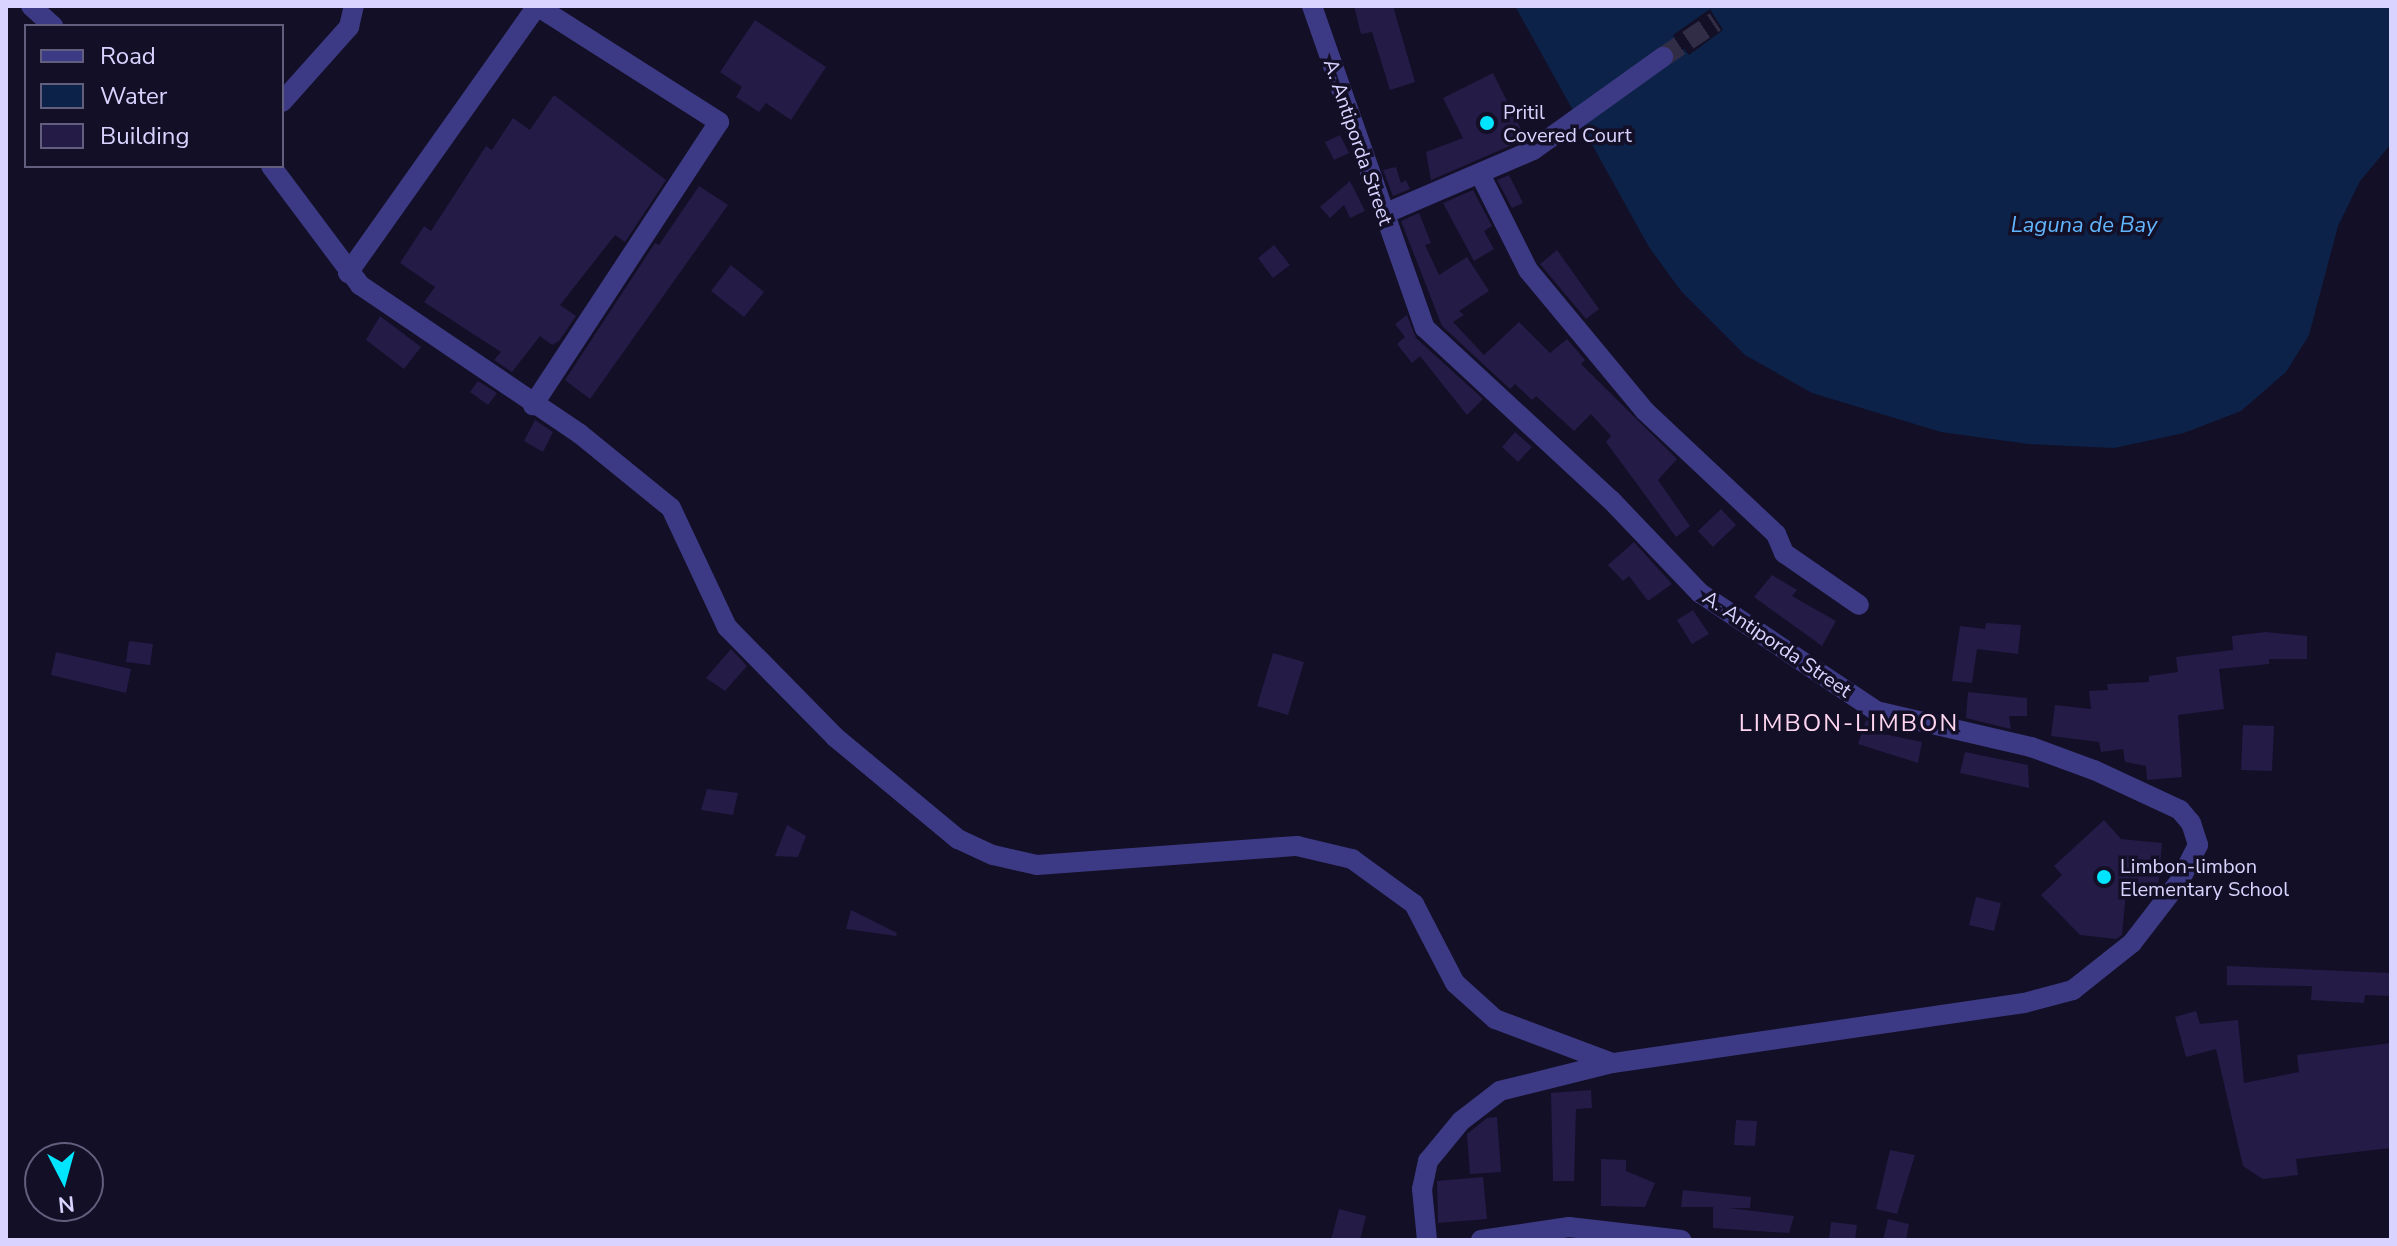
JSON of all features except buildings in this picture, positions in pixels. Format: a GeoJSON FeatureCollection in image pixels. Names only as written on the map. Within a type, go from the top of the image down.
{"type":"FeatureCollection","features":[{"type":"Feature","properties":{"kind":"street"},"geometry":{"type":"LineString","coordinates":[[31,6],[51,24]]}},
{"type":"Feature","properties":{"kind":"street"},"geometry":{"type":"LineString","coordinates":[[284,100],[349,27],[354,6]]}},
{"type":"Feature","properties":{"kind":"street"},"geometry":{"type":"LineString","coordinates":[[348,273],[537,6],[719,122],[533,405]]}},
{"type":"Feature","properties":{"kind":"street","name":"A. Antiporda Street"},"geometry":{"type":"LineString","coordinates":[[1312,6],[1425,328],[1611,500],[1714,605],[1876,711],[2031,747],[2094,770],[2180,810],[2196,833],[2196,854],[2161,909],[2132,943],[2073,990],[2024,1003],[1612,1063],[1500,1091],[1461,1121],[1428,1161],[1422,1189],[1427,1240]]}},
{"type":"Feature","properties":{"kind":"street"},"geometry":{"type":"LineString","coordinates":[[1384,214],[1481,176],[1533,150],[1663,57]]}},
{"type":"Feature","properties":{"kind":"street"},"geometry":{"type":"LineString","coordinates":[[272,168],[348,273],[533,405],[580,434],[671,508],[727,627],[835,737],[958,839],[993,855],[1037,865],[1297,846],[1352,859],[1414,904],[1455,983],[1495,1019],[1612,1063]]}},
{"type":"Feature","properties":{"kind":"street"},"geometry":{"type":"LineString","coordinates":[[1481,176],[1528,270],[1645,411],[1776,534],[1784,553],[1859,605]]}},
{"type":"Feature","properties":{"kind":"street"},"geometry":{"type":"LineString","coordinates":[[1481,1240],[1569,1227],[1681,1240]]}},
{"type":"Feature","properties":{"kind":"water","name":"Laguna de Bay"},"geometry":{"type":"Polygon","coordinates":[[[1515,6],[2391,6],[2391,144],[2360,181],[2338,226],[2309,335],[2286,372],[2241,411],[2184,433],[2114,448],[2028,444],[1941,432],[1812,393],[1745,355],[1681,291],[1649,247],[1515,6]]]}},
{"type":"Feature","properties":{"kind":"pier"},"geometry":{"type":"Polygon","coordinates":[[[1710,9],[1723,30],[1689,55],[1684,49],[1577,121],[1573,113],[1676,41],[1673,35],[1710,9]]]}},
{"type":"Feature","properties":{"kind":"tunnel"},"geometry":{"type":"LineString","coordinates":[[1663,57],[1715,22]]}},
{"type":"Feature","properties":{"kind":"place","name":"Pritil Covered Court"},"geometry":{"type":"Point","coordinates":[1487,123]}},
{"type":"Feature","properties":{"kind":"place","name":"Limbon-limbon Elementary School"},"geometry":{"type":"Point","coordinates":[2104,877]}},
{"type":"Feature","properties":{"kind":"district","name":"LIMBON-LIMBON"},"geometry":{"type":"Point","coordinates":[1849,724]}}]}
